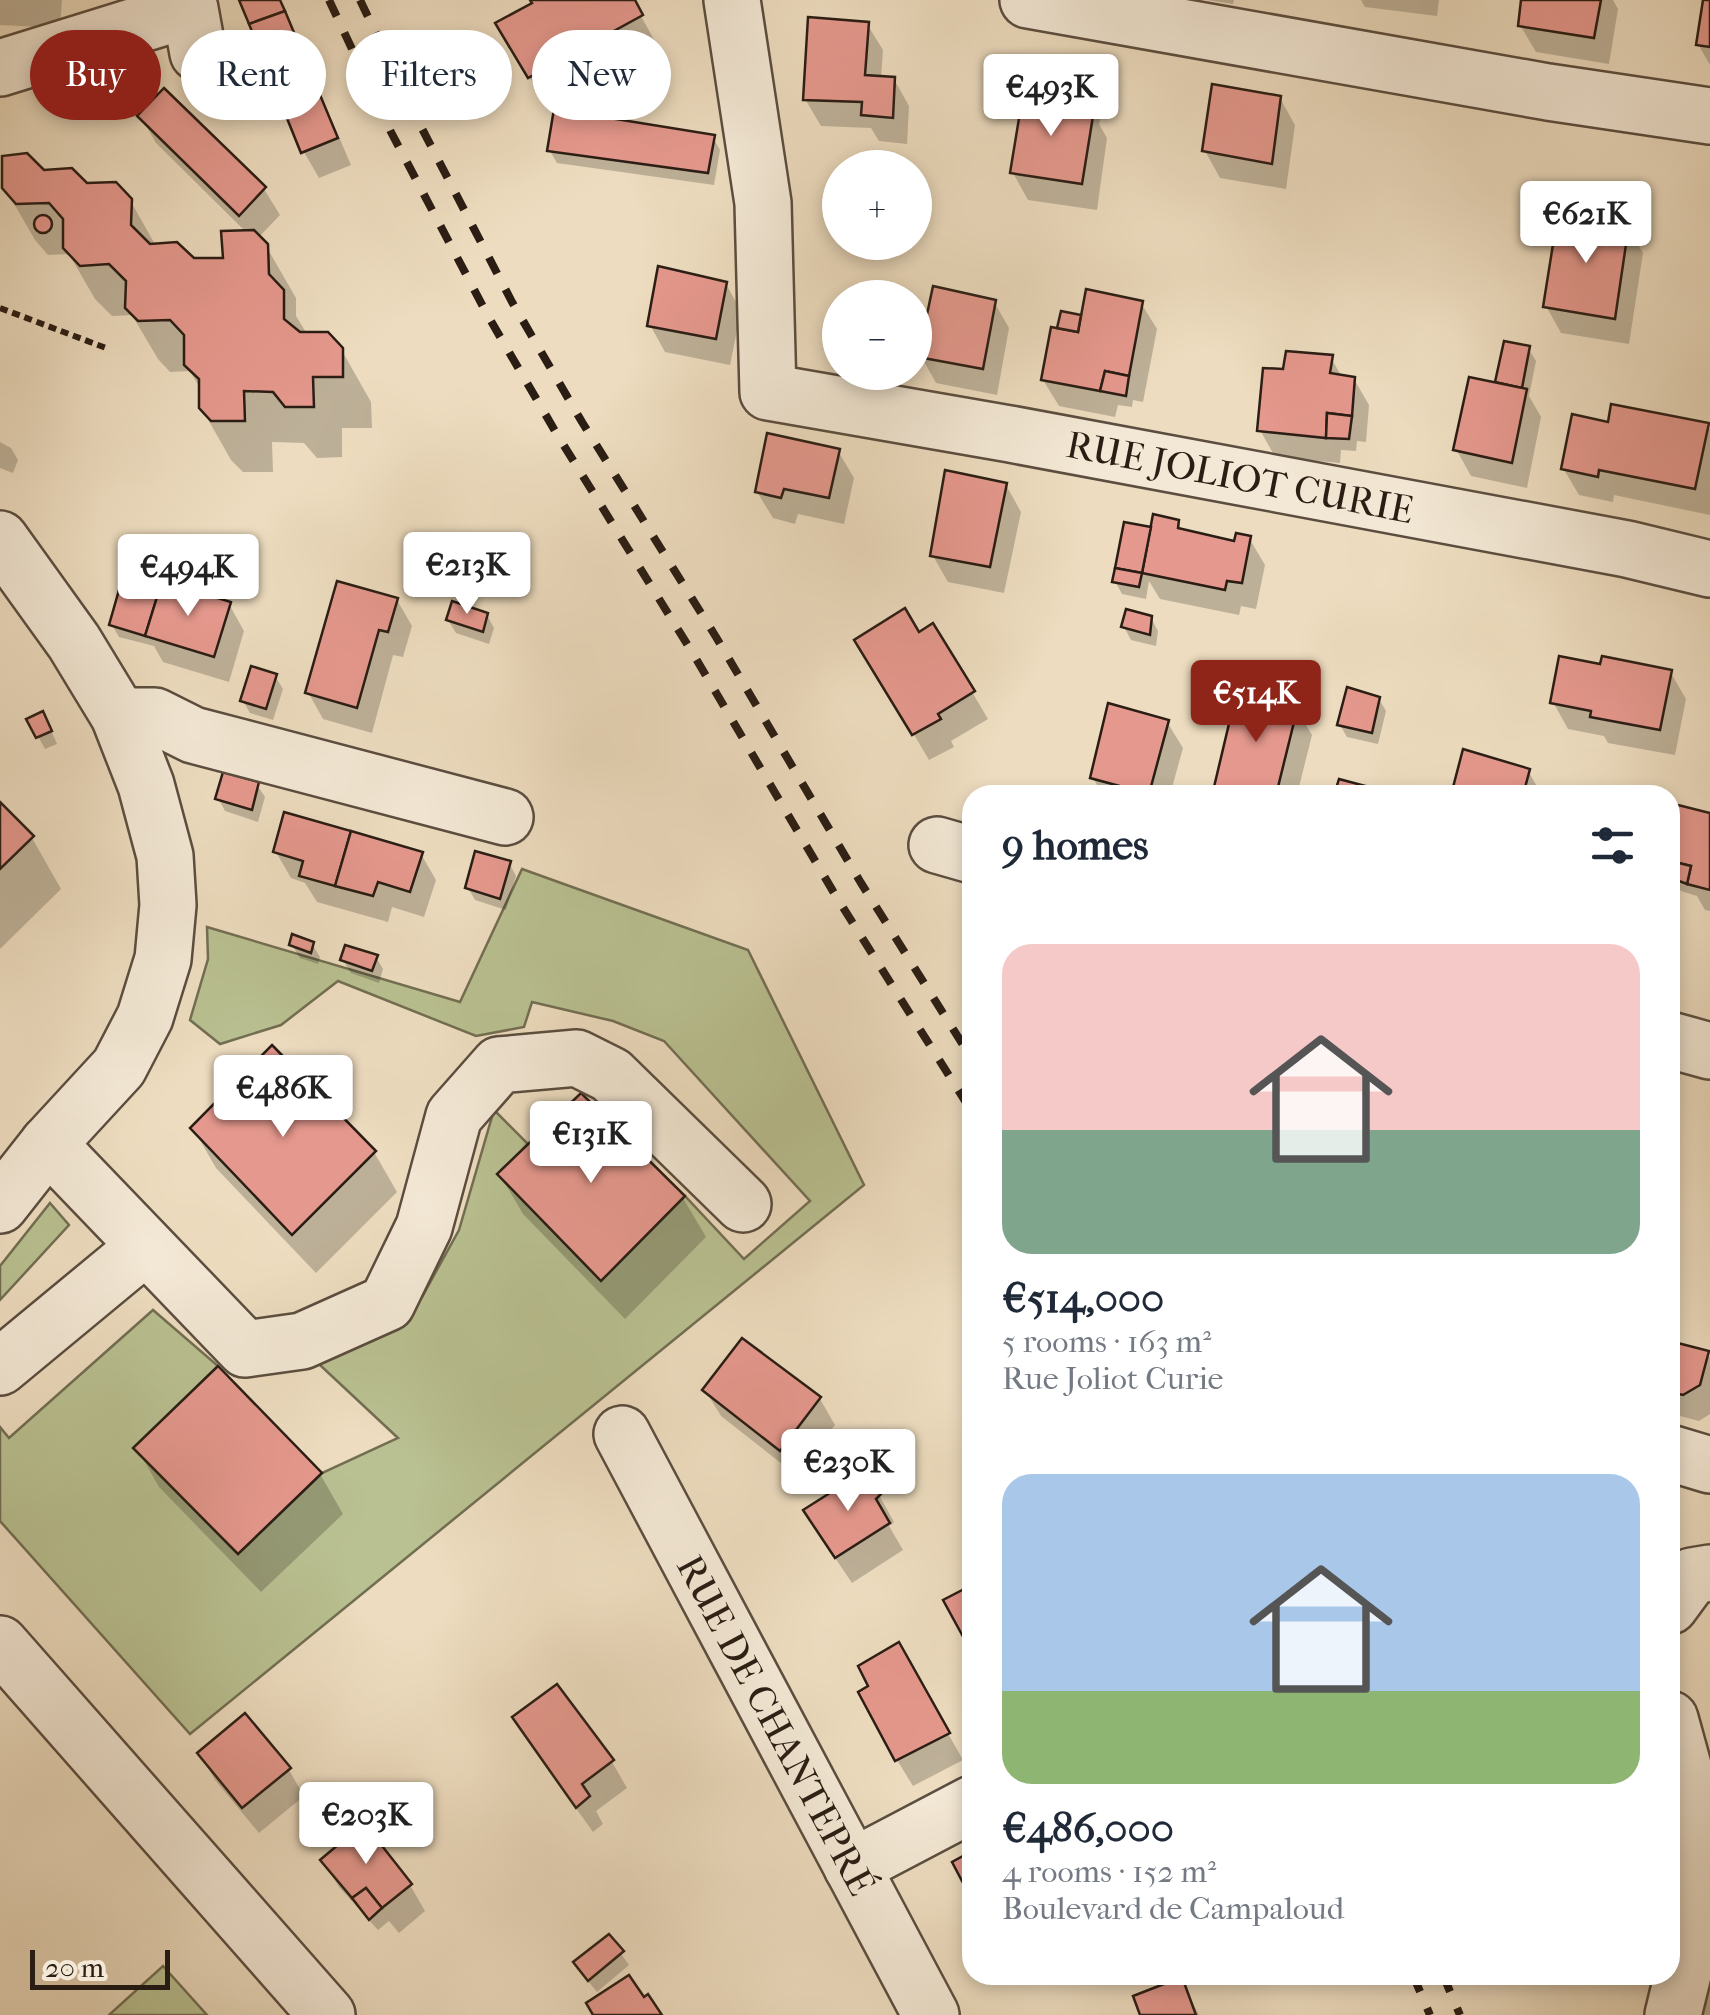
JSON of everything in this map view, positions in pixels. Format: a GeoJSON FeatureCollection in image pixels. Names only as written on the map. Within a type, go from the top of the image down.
{"type":"FeatureCollection","features":[{"type":"Feature","properties":{"kind":"street","name":"RUE JOLIOT CURIE"},"geometry":{"type":"LineString","coordinates":[[732,0],[763,203],[768,392],[1627,548],[1710,569]]}},
{"type":"Feature","properties":{"kind":"street"},"geometry":{"type":"LineString","coordinates":[[1028,0],[1548,92],[1710,116]]}},
{"type":"Feature","properties":{"kind":"street"},"geometry":{"type":"LineString","coordinates":[[0,68],[190,9],[194,30]]}},
{"type":"Feature","properties":{"kind":"street"},"geometry":{"type":"LineString","coordinates":[[0,539],[74,642],[119,716],[146,784],[164,856],[168,905],[162,959],[145,1017],[119,1067],[48,1144],[0,1205]]}},
{"type":"Feature","properties":{"kind":"street"},"geometry":{"type":"LineString","coordinates":[[119,716],[155,716],[193,734],[504,817]]}},
{"type":"Feature","properties":{"kind":"street"},"geometry":{"type":"LineString","coordinates":[[1680,1042],[1710,1050]]}},
{"type":"Feature","properties":{"kind":"street"},"geometry":{"type":"LineString","coordinates":[[48,1144],[245,1349],[302,1341],[387,1303],[424,1227],[454,1116],[499,1065],[577,1058],[610,1075],[743,1204]]}},
{"type":"Feature","properties":{"kind":"street"},"geometry":{"type":"LineString","coordinates":[[0,1367],[145,1247]]}},
{"type":"Feature","properties":{"kind":"street","name":"RUE DE CHANTEPRÉ"},"geometry":{"type":"LineString","coordinates":[[622,1434],[931,2015]]}},
{"type":"Feature","properties":{"kind":"street"},"geometry":{"type":"LineString","coordinates":[[1680,1456],[1710,1465]]}},
{"type":"Feature","properties":{"kind":"street"},"geometry":{"type":"LineString","coordinates":[[1680,1592],[1692,1576],[1710,1573]]}},
{"type":"Feature","properties":{"kind":"street"},"geometry":{"type":"LineString","coordinates":[[0,1644],[328,2015]]}},
{"type":"Feature","properties":{"kind":"street"},"geometry":{"type":"LineString","coordinates":[[1673,2015],[1704,1913],[1708,1876],[1702,1835],[1680,1755]]}},
{"type":"Feature","properties":{"kind":"street"},"geometry":{"type":"LineString","coordinates":[[852,1867],[962,1809]]}},
{"type":"Feature","properties":{"kind":"path"},"geometry":{"type":"LineString","coordinates":[[0,308],[106,348]]}},
{"type":"Feature","properties":{"kind":"green space"},"geometry":{"type":"Polygon","coordinates":[[[522,869],[748,950],[864,1185],[190,1734],[0,1521],[0,1427],[9,1438],[153,1310],[218,1366],[134,1448],[238,1554],[322,1473],[398,1438],[305,1351],[371,1329],[422,1297],[459,1230],[494,1110],[528,1144],[498,1174],[601,1280],[685,1196],[744,1259],[810,1201],[664,1041],[613,1021],[532,1002],[524,1027],[476,1036],[338,981],[281,1025],[220,1044],[190,1020],[208,959],[207,927],[460,1002],[522,869]]]}},
{"type":"Feature","properties":{"kind":"green space"},"geometry":{"type":"Polygon","coordinates":[[[50,1203],[69,1225],[0,1300],[0,1266],[50,1203]]]}},
{"type":"Feature","properties":{"kind":"green space"},"geometry":{"type":"Polygon","coordinates":[[[163,1966],[207,2015],[109,2015],[163,1966]]]}},
{"type":"Feature","properties":{"kind":"building"},"geometry":{"type":"Polygon","coordinates":[[[239,0],[280,0],[285,11],[249,24],[239,0]]]}},
{"type":"Feature","properties":{"kind":"building"},"geometry":{"type":"Polygon","coordinates":[[[530,0],[635,0],[643,15],[616,30],[532,30],[532,76],[528,78],[512,51],[512,30],[499,30],[495,23],[532,3],[530,0]]]}},
{"type":"Feature","properties":{"kind":"building"},"geometry":{"type":"Polygon","coordinates":[[[1521,0],[1601,0],[1594,38],[1518,26],[1521,0]]]}},
{"type":"Feature","properties":{"kind":"building"},"geometry":{"type":"Polygon","coordinates":[[[1703,0],[1710,0],[1710,47],[1696,45],[1703,0]]]}},
{"type":"Feature","properties":{"kind":"building"},"geometry":{"type":"Polygon","coordinates":[[[285,11],[293,30],[251,30],[249,24],[285,11]]]}},
{"type":"Feature","properties":{"kind":"building"},"geometry":{"type":"Polygon","coordinates":[[[808,17],[869,22],[865,75],[895,77],[893,118],[861,115],[862,102],[803,100],[808,17]]]}},
{"type":"Feature","properties":{"kind":"building"},"geometry":{"type":"Polygon","coordinates":[[[1212,84],[1281,96],[1272,164],[1202,151],[1212,84]]]}},
{"type":"Feature","properties":{"kind":"building"},"geometry":{"type":"Polygon","coordinates":[[[164,88],[181,104],[181,120],[197,120],[266,187],[239,216],[141,120],[161,120],[164,88]]]}},
{"type":"Feature","properties":{"kind":"building"},"geometry":{"type":"Polygon","coordinates":[[[1024,88],[1057,94],[1055,102],[1094,110],[1082,184],[1010,173],[1024,88]]]}},
{"type":"Feature","properties":{"kind":"building"},"geometry":{"type":"Polygon","coordinates":[[[1057,94],[1095,101],[1094,110],[1055,102],[1057,94]]]}},
{"type":"Feature","properties":{"kind":"building"},"geometry":{"type":"Polygon","coordinates":[[[326,109],[338,138],[301,153],[288,120],[326,120],[326,109]]]}},
{"type":"Feature","properties":{"kind":"building"},"geometry":{"type":"Polygon","coordinates":[[[552,120],[622,120],[715,135],[708,173],[547,151],[552,120]]]}},
{"type":"Feature","properties":{"kind":"building"},"geometry":{"type":"Polygon","coordinates":[[[27,153],[44,170],[72,168],[87,183],[116,182],[132,199],[131,225],[150,244],[177,242],[194,258],[223,258],[221,231],[254,230],[268,244],[269,274],[284,290],[284,319],[300,332],[328,332],[343,348],[343,377],[313,377],[314,407],[285,407],[273,392],[244,391],[245,421],[211,421],[199,408],[199,379],[184,365],[184,335],[170,320],[138,321],[125,308],[126,281],[109,264],[80,266],[63,248],[63,219],[49,203],[16,204],[2,188],[2,156],[27,153]]]}},
{"type":"Feature","properties":{"kind":"building"},"geometry":{"type":"Polygon","coordinates":[[[1558,213],[1629,224],[1615,319],[1543,307],[1558,213]]]}},
{"type":"Feature","properties":{"kind":"building"},"geometry":{"type":"Polygon","coordinates":[[[43,215],[50,217],[50,231],[43,233],[36,231],[34,224],[36,217],[43,215]]]}},
{"type":"Feature","properties":{"kind":"building"},"geometry":{"type":"Polygon","coordinates":[[[658,266],[727,282],[716,339],[647,326],[658,266]]]}},
{"type":"Feature","properties":{"kind":"building"},"geometry":{"type":"Polygon","coordinates":[[[933,286],[996,300],[983,369],[932,360],[933,286]]]}},
{"type":"Feature","properties":{"kind":"building"},"geometry":{"type":"Polygon","coordinates":[[[1086,289],[1143,301],[1129,376],[1105,371],[1100,391],[1041,380],[1051,327],[1078,332],[1086,289]]]}},
{"type":"Feature","properties":{"kind":"building"},"geometry":{"type":"Polygon","coordinates":[[[1061,311],[1081,315],[1078,332],[1057,328],[1061,311]]]}},
{"type":"Feature","properties":{"kind":"building"},"geometry":{"type":"Polygon","coordinates":[[[1504,341],[1530,346],[1522,388],[1495,382],[1504,341]]]}},
{"type":"Feature","properties":{"kind":"building"},"geometry":{"type":"Polygon","coordinates":[[[1286,351],[1333,355],[1330,373],[1355,377],[1352,416],[1327,413],[1326,438],[1257,431],[1263,368],[1283,369],[1286,351]]]}},
{"type":"Feature","properties":{"kind":"building"},"geometry":{"type":"Polygon","coordinates":[[[1105,371],[1129,376],[1126,396],[1100,391],[1105,371]]]}},
{"type":"Feature","properties":{"kind":"building"},"geometry":{"type":"Polygon","coordinates":[[[1469,377],[1527,389],[1512,463],[1453,450],[1469,377]]]}},
{"type":"Feature","properties":{"kind":"building"},"geometry":{"type":"Polygon","coordinates":[[[1611,404],[1709,423],[1695,489],[1599,470],[1598,477],[1561,469],[1572,414],[1608,422],[1611,404]]]}},
{"type":"Feature","properties":{"kind":"building"},"geometry":{"type":"Polygon","coordinates":[[[1327,413],[1352,416],[1349,439],[1326,438],[1327,413]]]}},
{"type":"Feature","properties":{"kind":"building"},"geometry":{"type":"Polygon","coordinates":[[[767,433],[840,449],[829,498],[784,489],[781,498],[755,492],[767,433]]]}},
{"type":"Feature","properties":{"kind":"building"},"geometry":{"type":"Polygon","coordinates":[[[945,470],[1007,483],[990,567],[930,556],[945,470]]]}},
{"type":"Feature","properties":{"kind":"building"},"geometry":{"type":"Polygon","coordinates":[[[1153,514],[1179,520],[1178,528],[1234,541],[1236,533],[1251,536],[1242,583],[1227,581],[1225,590],[1142,573],[1153,514]]]}},
{"type":"Feature","properties":{"kind":"building"},"geometry":{"type":"Polygon","coordinates":[[[1124,522],[1151,527],[1142,573],[1115,568],[1124,522]]]}},
{"type":"Feature","properties":{"kind":"building"},"geometry":{"type":"Polygon","coordinates":[[[1115,568],[1142,573],[1139,587],[1112,582],[1115,568]]]}},
{"type":"Feature","properties":{"kind":"building"},"geometry":{"type":"Polygon","coordinates":[[[125,569],[162,581],[145,636],[109,625],[125,569]]]}},
{"type":"Feature","properties":{"kind":"building"},"geometry":{"type":"Polygon","coordinates":[[[162,581],[231,602],[214,657],[145,636],[162,581]]]}},
{"type":"Feature","properties":{"kind":"building"},"geometry":{"type":"Polygon","coordinates":[[[337,581],[398,598],[388,632],[379,630],[357,708],[305,693],[337,581]]]}},
{"type":"Feature","properties":{"kind":"building"},"geometry":{"type":"Polygon","coordinates":[[[452,601],[488,613],[483,632],[446,620],[452,601]]]}},
{"type":"Feature","properties":{"kind":"building"},"geometry":{"type":"Polygon","coordinates":[[[905,608],[919,632],[933,623],[975,691],[938,714],[941,719],[912,735],[854,640],[905,608]]]}},
{"type":"Feature","properties":{"kind":"building"},"geometry":{"type":"Polygon","coordinates":[[[1126,609],[1152,616],[1150,635],[1121,627],[1126,609]]]}},
{"type":"Feature","properties":{"kind":"building"},"geometry":{"type":"Polygon","coordinates":[[[1559,656],[1600,664],[1602,656],[1672,670],[1660,730],[1590,717],[1591,711],[1550,703],[1559,656]]]}},
{"type":"Feature","properties":{"kind":"building"},"geometry":{"type":"Polygon","coordinates":[[[251,666],[277,674],[266,709],[240,701],[251,666]]]}},
{"type":"Feature","properties":{"kind":"building"},"geometry":{"type":"Polygon","coordinates":[[[1347,687],[1380,697],[1372,733],[1337,725],[1347,687]]]}},
{"type":"Feature","properties":{"kind":"building"},"geometry":{"type":"Polygon","coordinates":[[[1237,690],[1298,706],[1278,785],[1214,785],[1237,690]]]}},
{"type":"Feature","properties":{"kind":"building"},"geometry":{"type":"Polygon","coordinates":[[[1108,703],[1169,720],[1151,785],[1116,785],[1090,778],[1108,703]]]}},
{"type":"Feature","properties":{"kind":"building"},"geometry":{"type":"Polygon","coordinates":[[[43,711],[52,731],[36,738],[26,719],[43,711]]]}},
{"type":"Feature","properties":{"kind":"building"},"geometry":{"type":"Polygon","coordinates":[[[1463,749],[1530,769],[1526,785],[1454,785],[1463,749]]]}},
{"type":"Feature","properties":{"kind":"building"},"geometry":{"type":"Polygon","coordinates":[[[223,772],[259,782],[252,810],[215,799],[223,772]]]}},
{"type":"Feature","properties":{"kind":"building"},"geometry":{"type":"Polygon","coordinates":[[[1339,779],[1362,785],[1337,785],[1339,779]]]}},
{"type":"Feature","properties":{"kind":"building"},"geometry":{"type":"Polygon","coordinates":[[[0,802],[34,836],[0,869],[0,802]]]}},
{"type":"Feature","properties":{"kind":"building"},"geometry":{"type":"Polygon","coordinates":[[[1680,806],[1710,813],[1710,890],[1687,884],[1691,866],[1680,863],[1680,806]]]}},
{"type":"Feature","properties":{"kind":"building"},"geometry":{"type":"Polygon","coordinates":[[[284,812],[351,831],[335,886],[299,876],[303,861],[273,852],[284,812]]]}},
{"type":"Feature","properties":{"kind":"building"},"geometry":{"type":"Polygon","coordinates":[[[351,831],[423,852],[410,892],[378,882],[373,896],[335,886],[351,831]]]}},
{"type":"Feature","properties":{"kind":"building"},"geometry":{"type":"Polygon","coordinates":[[[475,851],[511,861],[500,899],[465,888],[475,851]]]}},
{"type":"Feature","properties":{"kind":"building"},"geometry":{"type":"Polygon","coordinates":[[[1680,863],[1691,866],[1687,884],[1680,881],[1680,863]]]}},
{"type":"Feature","properties":{"kind":"building"},"geometry":{"type":"Polygon","coordinates":[[[292,934],[314,942],[311,953],[289,945],[292,934]]]}},
{"type":"Feature","properties":{"kind":"building"},"geometry":{"type":"Polygon","coordinates":[[[345,945],[378,955],[372,971],[340,960],[345,945]]]}},
{"type":"Feature","properties":{"kind":"building"},"geometry":{"type":"Polygon","coordinates":[[[272,1045],[376,1151],[292,1235],[190,1128],[272,1045]]]}},
{"type":"Feature","properties":{"kind":"building"},"geometry":{"type":"Polygon","coordinates":[[[581,1093],[685,1196],[601,1281],[497,1174],[581,1093]]]}},
{"type":"Feature","properties":{"kind":"building"},"geometry":{"type":"Polygon","coordinates":[[[742,1338],[821,1397],[780,1451],[702,1390],[742,1338]]]}},
{"type":"Feature","properties":{"kind":"building"},"geometry":{"type":"Polygon","coordinates":[[[1680,1344],[1709,1351],[1700,1385],[1683,1395],[1680,1344]]]}},
{"type":"Feature","properties":{"kind":"building"},"geometry":{"type":"Polygon","coordinates":[[[218,1366],[322,1473],[238,1554],[133,1448],[218,1366]]]}},
{"type":"Feature","properties":{"kind":"building"},"geometry":{"type":"Polygon","coordinates":[[[866,1470],[881,1494],[876,1499],[890,1523],[835,1558],[803,1510],[866,1470]]]}},
{"type":"Feature","properties":{"kind":"building"},"geometry":{"type":"Polygon","coordinates":[[[962,1590],[962,1635],[943,1600],[962,1590]]]}},
{"type":"Feature","properties":{"kind":"building"},"geometry":{"type":"Polygon","coordinates":[[[899,1642],[950,1733],[895,1761],[858,1692],[868,1686],[858,1666],[899,1642]]]}},
{"type":"Feature","properties":{"kind":"building"},"geometry":{"type":"Polygon","coordinates":[[[557,1684],[614,1760],[582,1784],[590,1796],[576,1808],[512,1717],[557,1684]]]}},
{"type":"Feature","properties":{"kind":"building"},"geometry":{"type":"Polygon","coordinates":[[[245,1713],[291,1768],[242,1808],[197,1753],[245,1713]]]}},
{"type":"Feature","properties":{"kind":"building"},"geometry":{"type":"Polygon","coordinates":[[[364,1823],[412,1884],[382,1908],[366,1888],[352,1898],[320,1860],[364,1823]]]}},
{"type":"Feature","properties":{"kind":"building"},"geometry":{"type":"Polygon","coordinates":[[[962,1856],[962,1881],[952,1862],[962,1856]]]}},
{"type":"Feature","properties":{"kind":"building"},"geometry":{"type":"Polygon","coordinates":[[[366,1888],[382,1908],[369,1920],[352,1898],[366,1888]]]}},
{"type":"Feature","properties":{"kind":"building"},"geometry":{"type":"Polygon","coordinates":[[[609,1934],[624,1951],[588,1981],[573,1962],[609,1934]]]}},
{"type":"Feature","properties":{"kind":"building"},"geometry":{"type":"Polygon","coordinates":[[[629,1975],[662,2015],[593,2015],[586,2003],[629,1975]]]}},
{"type":"Feature","properties":{"kind":"building"},"geometry":{"type":"Polygon","coordinates":[[[1161,1985],[1185,1985],[1196,2015],[1140,2015],[1133,1996],[1161,1985]]]}},
{"type":"Feature","properties":{"kind":"railway"},"geometry":{"type":"LineString","coordinates":[[329,0],[391,132],[488,316],[837,898],[962,1096]]}},
{"type":"Feature","properties":{"kind":"railway"},"geometry":{"type":"LineString","coordinates":[[360,0],[512,302],[861,883],[962,1043]]}},
{"type":"Feature","properties":{"kind":"railway"},"geometry":{"type":"LineString","coordinates":[[1417,1985],[1430,2015]]}},
{"type":"Feature","properties":{"kind":"railway"},"geometry":{"type":"LineString","coordinates":[[1447,1985],[1460,2015]]}}]}
